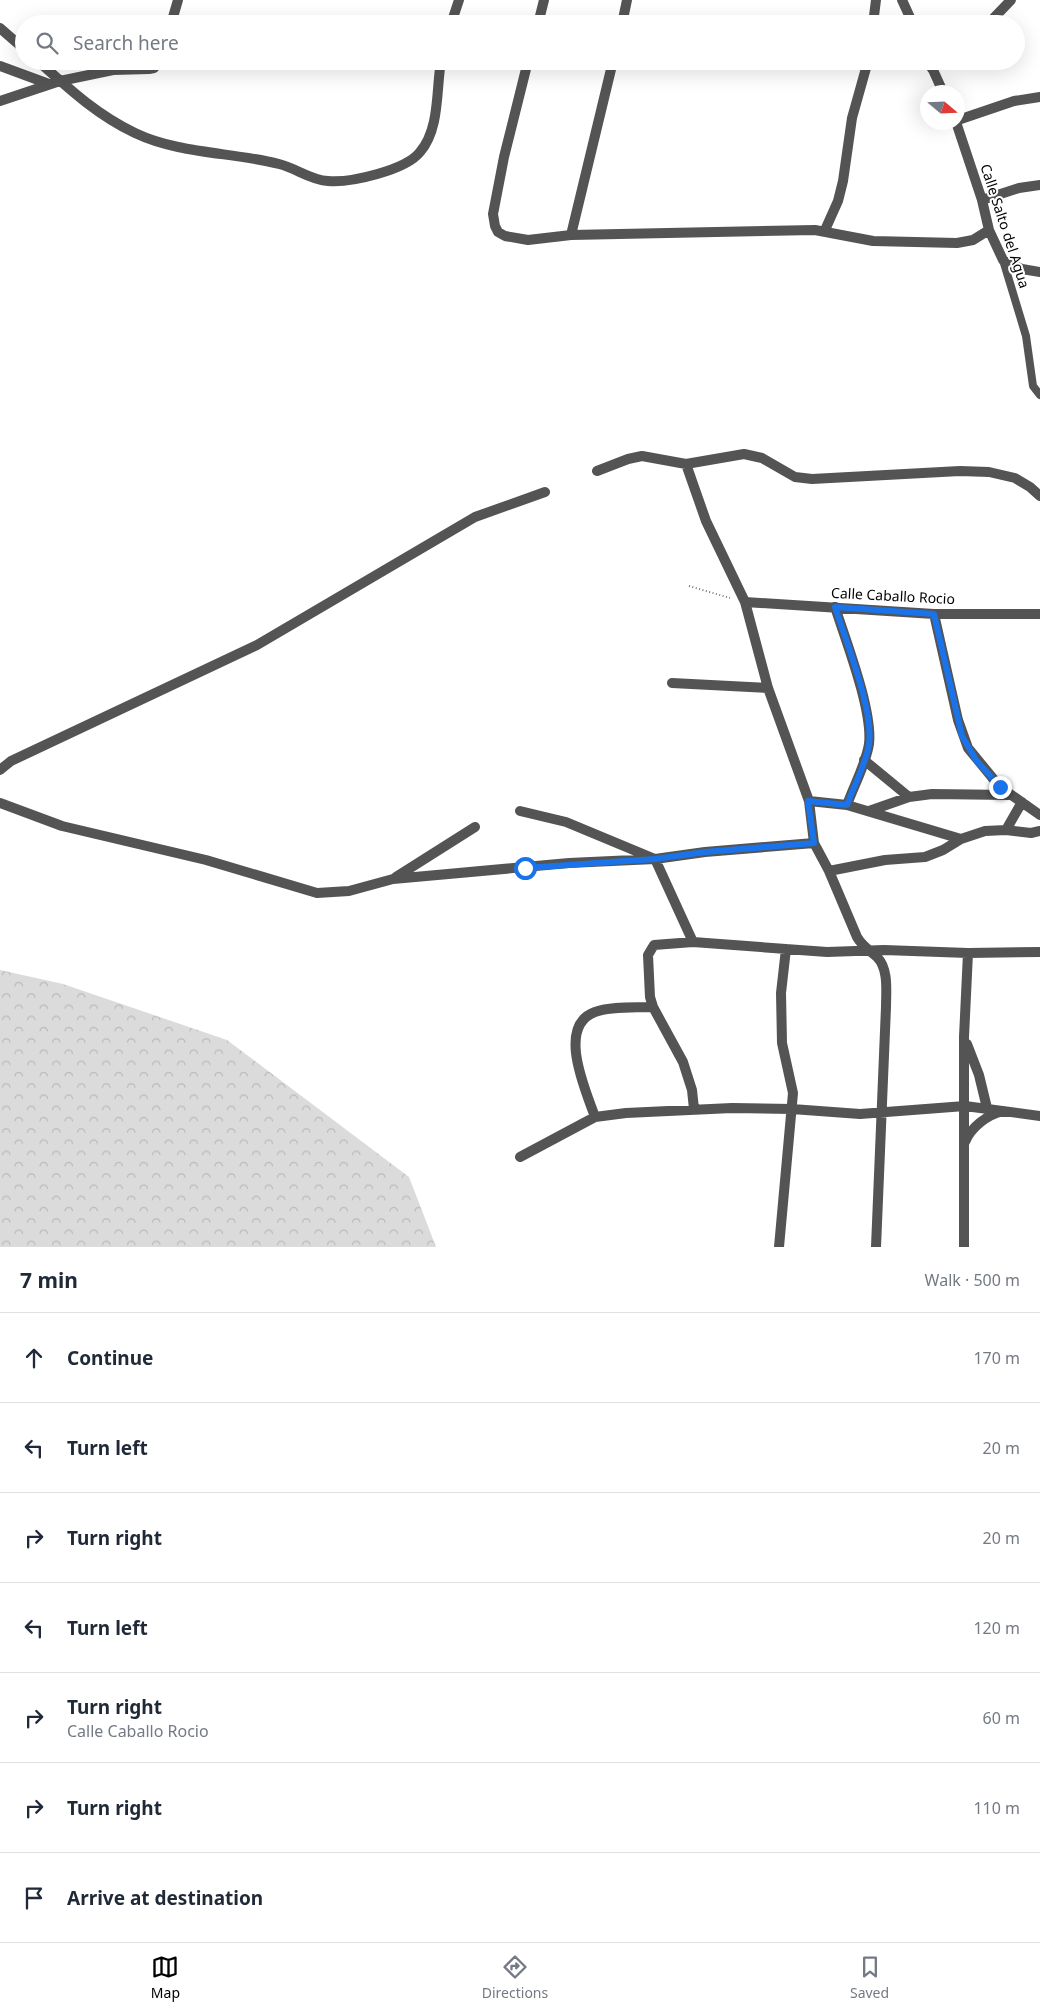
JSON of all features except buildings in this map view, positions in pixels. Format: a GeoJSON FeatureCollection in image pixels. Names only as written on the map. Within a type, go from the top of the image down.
{"type":"FeatureCollection","features":[{"type":"Feature","properties":{"kind":"street"},"geometry":{"type":"LineString","coordinates":[[174,15],[178,0]]}},
{"type":"Feature","properties":{"kind":"street"},"geometry":{"type":"LineString","coordinates":[[454,15],[459,0]]}},
{"type":"Feature","properties":{"kind":"street"},"geometry":{"type":"LineString","coordinates":[[540,15],[544,0]]}},
{"type":"Feature","properties":{"kind":"street"},"geometry":{"type":"LineString","coordinates":[[624,15],[628,0]]}},
{"type":"Feature","properties":{"kind":"street"},"geometry":{"type":"LineString","coordinates":[[874,15],[876,0]]}},
{"type":"Feature","properties":{"kind":"street"},"geometry":{"type":"LineString","coordinates":[[902,0],[908,15]]}},
{"type":"Feature","properties":{"kind":"street"},"geometry":{"type":"LineString","coordinates":[[997,15],[1011,0]]}},
{"type":"Feature","properties":{"kind":"street"},"geometry":{"type":"LineString","coordinates":[[0,28],[15,41]]}},
{"type":"Feature","properties":{"kind":"street"},"geometry":{"type":"LineString","coordinates":[[0,66],[49,84]]}},
{"type":"Feature","properties":{"kind":"street"},"geometry":{"type":"LineString","coordinates":[[48,70],[97,112],[144,137],[191,149],[282,165],[320,180],[343,181],[384,171],[409,162],[421,152],[431,130],[440,70]]}},
{"type":"Feature","properties":{"kind":"street"},"geometry":{"type":"LineString","coordinates":[[0,101],[49,84],[113,70]]}},
{"type":"Feature","properties":{"kind":"street"},"geometry":{"type":"LineString","coordinates":[[526,70],[504,157],[493,214],[498,232],[505,236],[520,239],[547,239],[571,235],[825,230],[873,241],[957,243],[973,240],[989,230]]}},
{"type":"Feature","properties":{"kind":"street"},"geometry":{"type":"LineString","coordinates":[[571,235],[611,70]]}},
{"type":"Feature","properties":{"kind":"street"},"geometry":{"type":"LineString","coordinates":[[825,230],[838,202],[852,118],[865,70]]}},
{"type":"Feature","properties":{"kind":"street"},"geometry":{"type":"LineString","coordinates":[[933,70],[940,85]]}},
{"type":"Feature","properties":{"kind":"street"},"geometry":{"type":"LineString","coordinates":[[965,118],[1014,101],[1040,97]]}},
{"type":"Feature","properties":{"kind":"street","name":"Calle Salto del Agua"},"geometry":{"type":"LineString","coordinates":[[959,130],[982,200],[989,230],[1003,260],[1026,336],[1033,386],[1040,395]]}},
{"type":"Feature","properties":{"kind":"street"},"geometry":{"type":"LineString","coordinates":[[982,200],[1019,188],[1040,185]]}},
{"type":"Feature","properties":{"kind":"street"},"geometry":{"type":"LineString","coordinates":[[1003,260],[1022,269],[1040,272]]}},
{"type":"Feature","properties":{"kind":"street"},"geometry":{"type":"LineString","coordinates":[[597,471],[628,459],[642,456],[686,464],[744,454],[762,458],[785,472],[802,478],[960,471],[989,472],[1015,478],[1040,496]]}},
{"type":"Feature","properties":{"kind":"street"},"geometry":{"type":"LineString","coordinates":[[686,464],[706,521],[744,602],[768,688],[808,801],[814,843],[829,871],[857,937],[878,958],[882,965],[886,986],[876,1247]]}},
{"type":"Feature","properties":{"kind":"street"},"geometry":{"type":"LineString","coordinates":[[0,770],[11,761],[257,645],[475,517],[544,492]]}},
{"type":"Feature","properties":{"kind":"street","name":"Calle Caballo Rocio"},"geometry":{"type":"LineString","coordinates":[[744,602],[934,614],[1040,614]]}},
{"type":"Feature","properties":{"kind":"street"},"geometry":{"type":"LineString","coordinates":[[835,607],[868,718],[869,745],[847,805]]}},
{"type":"Feature","properties":{"kind":"street"},"geometry":{"type":"LineString","coordinates":[[934,614],[962,736],[968,748],[988,774],[1010,795],[1040,815]]}},
{"type":"Feature","properties":{"kind":"street"},"geometry":{"type":"LineString","coordinates":[[672,683],[768,688]]}},
{"type":"Feature","properties":{"kind":"street"},"geometry":{"type":"LineString","coordinates":[[864,760],[909,797]]}},
{"type":"Feature","properties":{"kind":"street"},"geometry":{"type":"LineString","coordinates":[[869,811],[909,797],[962,793],[1010,795]]}},
{"type":"Feature","properties":{"kind":"street"},"geometry":{"type":"LineString","coordinates":[[808,801],[847,805],[960,839]]}},
{"type":"Feature","properties":{"kind":"street"},"geometry":{"type":"LineString","coordinates":[[1006,830],[1022,802]]}},
{"type":"Feature","properties":{"kind":"street"},"geometry":{"type":"LineString","coordinates":[[0,803],[62,826],[206,860],[317,894],[349,891],[393,879],[569,863],[655,859],[705,852],[814,843]]}},
{"type":"Feature","properties":{"kind":"street"},"geometry":{"type":"LineString","coordinates":[[520,810],[566,822],[655,859],[693,942]]}},
{"type":"Feature","properties":{"kind":"street"},"geometry":{"type":"LineString","coordinates":[[393,879],[475,827]]}},
{"type":"Feature","properties":{"kind":"street"},"geometry":{"type":"LineString","coordinates":[[829,871],[886,860],[925,857],[943,850],[960,839],[985,831],[1006,830],[1031,833],[1040,831]]}},
{"type":"Feature","properties":{"kind":"street"},"geometry":{"type":"LineString","coordinates":[[694,1109],[692,1090],[684,1062],[653,1007],[649,986],[649,951],[659,943],[693,942],[827,952],[868,950],[968,953],[1040,952]]}},
{"type":"Feature","properties":{"kind":"street"},"geometry":{"type":"LineString","coordinates":[[779,1247],[792,1109],[792,1084],[782,1043],[782,993],[786,949]]}},
{"type":"Feature","properties":{"kind":"street"},"geometry":{"type":"LineString","coordinates":[[964,1247],[964,1037],[968,953]]}},
{"type":"Feature","properties":{"kind":"street"},"geometry":{"type":"LineString","coordinates":[[594,1117],[576,1055],[575,1041],[580,1022],[586,1016],[603,1010],[653,1007]]}},
{"type":"Feature","properties":{"kind":"street"},"geometry":{"type":"LineString","coordinates":[[964,1037],[979,1075],[987,1108]]}},
{"type":"Feature","properties":{"kind":"street"},"geometry":{"type":"LineString","coordinates":[[520,1158],[594,1117],[694,1109],[792,1109],[860,1114],[965,1106],[1040,1116]]}},
{"type":"Feature","properties":{"kind":"street"},"geometry":{"type":"LineString","coordinates":[[963,1147],[973,1128],[996,1113],[1006,1111]]}},
{"type":"Feature","properties":{"kind":"path"},"geometry":{"type":"LineString","coordinates":[[689,586],[744,602]]}},
{"type":"Feature","properties":{"kind":"green space"},"geometry":{"type":"Polygon","coordinates":[[[0,970],[63,984],[227,1040],[409,1177],[436,1247],[0,1247],[0,970]]]}},
{"type":"Feature","properties":{"kind":"route"},"geometry":{"type":"LineString","coordinates":[[525,868],[569,863],[655,859],[705,852],[814,843],[808,801],[847,805],[869,745],[870,731],[866,706],[835,607],[934,614],[962,736],[976,760],[1000,787]]}}]}
